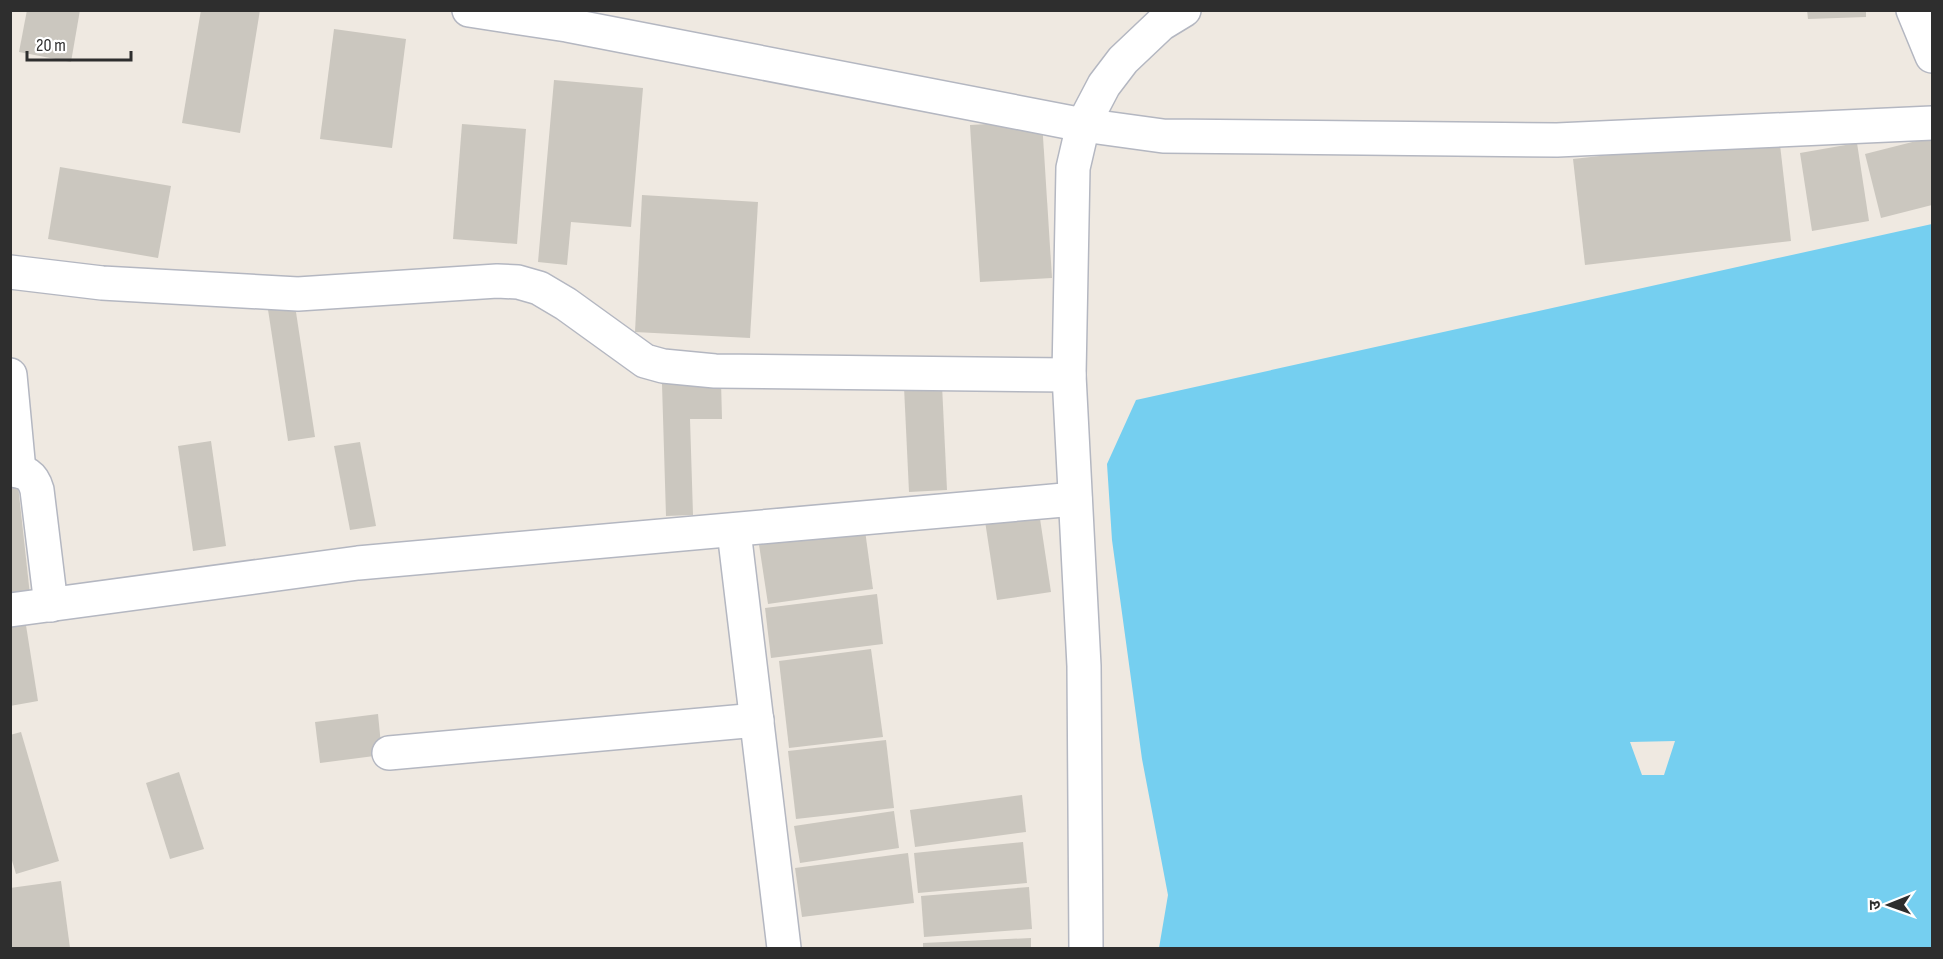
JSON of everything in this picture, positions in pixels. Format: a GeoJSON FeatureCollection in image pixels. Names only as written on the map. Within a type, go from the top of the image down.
{"type":"FeatureCollection","features":[{"type":"Feature","properties":{"kind":"street"},"geometry":{"type":"LineString","coordinates":[[469,10],[566,18],[1083,125],[1163,136],[1557,140],[1932,123]]}},
{"type":"Feature","properties":{"kind":"street"},"geometry":{"type":"LineString","coordinates":[[1086,948],[1084,666],[1069,375],[1073,168],[1083,125],[1104,85],[1123,60],[1161,24],[1184,10]]}},
{"type":"Feature","properties":{"kind":"street"},"geometry":{"type":"LineString","coordinates":[[1913,10],[1932,56]]}},
{"type":"Feature","properties":{"kind":"street"},"geometry":{"type":"LineString","coordinates":[[10,272],[102,283],[298,294],[497,281],[518,282],[539,288],[566,304],[645,361],[663,366],[715,371],[1069,375]]}},
{"type":"Feature","properties":{"kind":"street"},"geometry":{"type":"LineString","coordinates":[[10,375],[15,470],[27,473],[34,480],[38,490],[51,604]]}},
{"type":"Feature","properties":{"kind":"street"},"geometry":{"type":"LineString","coordinates":[[10,610],[358,563],[1076,499]]}},
{"type":"Feature","properties":{"kind":"street"},"geometry":{"type":"LineString","coordinates":[[734,531],[784,948]]}},
{"type":"Feature","properties":{"kind":"street"},"geometry":{"type":"LineString","coordinates":[[389,753],[757,720]]}},
{"type":"Feature","properties":{"kind":"water"},"geometry":{"type":"Polygon","coordinates":[[[1932,224],[1932,948],[1159,948],[1168,895],[1142,759],[1112,540],[1107,464],[1136,400],[1932,224]],[[1675,741],[1630,742],[1642,775],[1664,775],[1675,741]]]}},
{"type":"Feature","properties":{"kind":"building"},"geometry":{"type":"Polygon","coordinates":[[[27,10],[80,10],[71,62],[19,52],[27,10]]]}},
{"type":"Feature","properties":{"kind":"building"},"geometry":{"type":"Polygon","coordinates":[[[201,10],[260,10],[240,133],[182,123],[201,10]]]}},
{"type":"Feature","properties":{"kind":"building"},"geometry":{"type":"Polygon","coordinates":[[[1807,10],[1866,10],[1866,17],[1808,19],[1807,10]]]}},
{"type":"Feature","properties":{"kind":"building"},"geometry":{"type":"Polygon","coordinates":[[[334,29],[406,39],[392,148],[320,139],[334,29]]]}},
{"type":"Feature","properties":{"kind":"building"},"geometry":{"type":"Polygon","coordinates":[[[554,80],[643,88],[631,227],[571,222],[567,265],[538,262],[554,80]]]}},
{"type":"Feature","properties":{"kind":"building"},"geometry":{"type":"Polygon","coordinates":[[[1042,121],[1052,278],[980,282],[970,125],[1042,121]]]}},
{"type":"Feature","properties":{"kind":"building"},"geometry":{"type":"Polygon","coordinates":[[[462,124],[526,129],[517,244],[453,239],[462,124]]]}},
{"type":"Feature","properties":{"kind":"building"},"geometry":{"type":"Polygon","coordinates":[[[1779,136],[1791,241],[1585,265],[1573,159],[1779,136]]]}},
{"type":"Feature","properties":{"kind":"building"},"geometry":{"type":"Polygon","coordinates":[[[1932,137],[1932,205],[1881,218],[1865,154],[1932,137]]]}},
{"type":"Feature","properties":{"kind":"building"},"geometry":{"type":"Polygon","coordinates":[[[1857,143],[1869,221],[1812,231],[1800,153],[1857,143]]]}},
{"type":"Feature","properties":{"kind":"building"},"geometry":{"type":"Polygon","coordinates":[[[60,167],[171,186],[158,258],[48,239],[60,167]]]}},
{"type":"Feature","properties":{"kind":"building"},"geometry":{"type":"Polygon","coordinates":[[[642,195],[758,202],[750,338],[635,332],[642,195]]]}},
{"type":"Feature","properties":{"kind":"building"},"geometry":{"type":"Polygon","coordinates":[[[294,299],[315,437],[288,441],[267,303],[294,299]]]}},
{"type":"Feature","properties":{"kind":"building"},"geometry":{"type":"Polygon","coordinates":[[[721,381],[722,419],[690,419],[693,515],[666,516],[662,384],[721,381]]]}},
{"type":"Feature","properties":{"kind":"building"},"geometry":{"type":"Polygon","coordinates":[[[942,385],[947,490],[909,492],[904,387],[942,385]]]}},
{"type":"Feature","properties":{"kind":"building"},"geometry":{"type":"Polygon","coordinates":[[[211,441],[226,546],[193,551],[178,446],[211,441]]]}},
{"type":"Feature","properties":{"kind":"building"},"geometry":{"type":"Polygon","coordinates":[[[360,442],[376,526],[350,530],[334,446],[360,442]]]}},
{"type":"Feature","properties":{"kind":"building"},"geometry":{"type":"Polygon","coordinates":[[[17,476],[30,595],[10,597],[10,477],[17,476]]]}},
{"type":"Feature","properties":{"kind":"building"},"geometry":{"type":"Polygon","coordinates":[[[1039,512],[1051,592],[997,600],[985,521],[1039,512]]]}},
{"type":"Feature","properties":{"kind":"building"},"geometry":{"type":"Polygon","coordinates":[[[864,523],[873,589],[768,604],[758,538],[864,523]]]}},
{"type":"Feature","properties":{"kind":"building"},"geometry":{"type":"Polygon","coordinates":[[[877,594],[883,644],[771,658],[765,608],[877,594]]]}},
{"type":"Feature","properties":{"kind":"building"},"geometry":{"type":"Polygon","coordinates":[[[25,619],[38,701],[10,706],[10,621],[25,619]]]}},
{"type":"Feature","properties":{"kind":"building"},"geometry":{"type":"Polygon","coordinates":[[[871,649],[883,737],[789,748],[779,661],[871,649]]]}},
{"type":"Feature","properties":{"kind":"building"},"geometry":{"type":"Polygon","coordinates":[[[378,714],[382,755],[320,763],[315,722],[378,714]]]}},
{"type":"Feature","properties":{"kind":"building"},"geometry":{"type":"Polygon","coordinates":[[[21,732],[59,861],[16,874],[10,854],[10,735],[21,732]]]}},
{"type":"Feature","properties":{"kind":"building"},"geometry":{"type":"Polygon","coordinates":[[[886,740],[894,808],[796,819],[788,751],[886,740]]]}},
{"type":"Feature","properties":{"kind":"building"},"geometry":{"type":"Polygon","coordinates":[[[179,772],[204,849],[170,859],[146,783],[179,772]]]}},
{"type":"Feature","properties":{"kind":"building"},"geometry":{"type":"Polygon","coordinates":[[[1022,795],[1026,832],[915,847],[910,810],[1022,795]]]}},
{"type":"Feature","properties":{"kind":"building"},"geometry":{"type":"Polygon","coordinates":[[[894,811],[899,848],[800,863],[794,826],[894,811]]]}},
{"type":"Feature","properties":{"kind":"building"},"geometry":{"type":"Polygon","coordinates":[[[1023,842],[1027,883],[918,893],[914,853],[1023,842]]]}},
{"type":"Feature","properties":{"kind":"building"},"geometry":{"type":"Polygon","coordinates":[[[908,853],[914,903],[802,917],[795,868],[908,853]]]}},
{"type":"Feature","properties":{"kind":"building"},"geometry":{"type":"Polygon","coordinates":[[[61,881],[70,948],[10,948],[10,888],[61,881]]]}},
{"type":"Feature","properties":{"kind":"building"},"geometry":{"type":"Polygon","coordinates":[[[1029,887],[1032,929],[924,937],[921,896],[1029,887]]]}},
{"type":"Feature","properties":{"kind":"building"},"geometry":{"type":"Polygon","coordinates":[[[1031,938],[1031,948],[923,948],[923,943],[1031,938]]]}}]}
